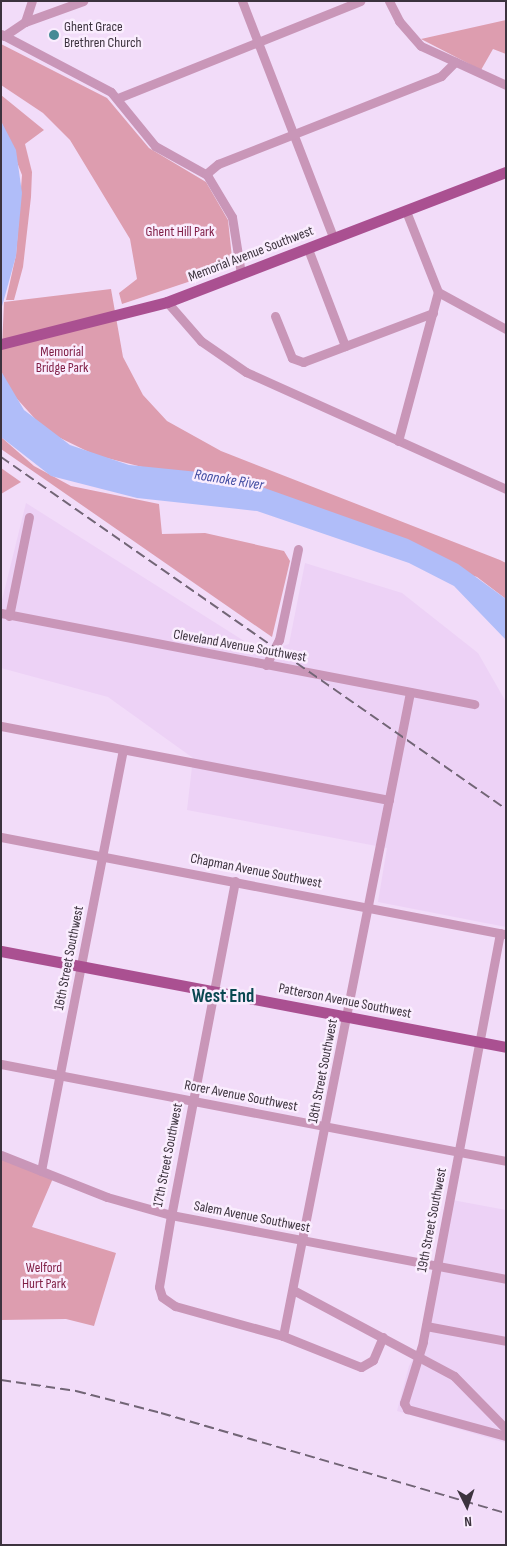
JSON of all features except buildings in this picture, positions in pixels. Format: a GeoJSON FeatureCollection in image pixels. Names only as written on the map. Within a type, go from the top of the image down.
{"type":"FeatureCollection","features":[{"type":"Feature","properties":{"kind":"main road","name":"Memorial Avenue Southwest"},"geometry":{"type":"LineString","coordinates":[[1,344],[136,312],[167,302],[506,172]]}},
{"type":"Feature","properties":{"kind":"main road","name":"Patterson Avenue Southwest"},"geometry":{"type":"LineString","coordinates":[[1,951],[506,1047]]}},
{"type":"Feature","properties":{"kind":"street"},"geometry":{"type":"LineString","coordinates":[[25,22],[32,1]]}},
{"type":"Feature","properties":{"kind":"street"},"geometry":{"type":"LineString","coordinates":[[37,1],[40,17]]}},
{"type":"Feature","properties":{"kind":"street"},"geometry":{"type":"LineString","coordinates":[[2,35],[25,22],[83,1]]}},
{"type":"Feature","properties":{"kind":"street"},"geometry":{"type":"LineString","coordinates":[[242,1],[334,239]]}},
{"type":"Feature","properties":{"kind":"street"},"geometry":{"type":"LineString","coordinates":[[118,98],[360,1]]}},
{"type":"Feature","properties":{"kind":"street"},"geometry":{"type":"LineString","coordinates":[[389,1],[412,38],[455,62],[506,84]]}},
{"type":"Feature","properties":{"kind":"street"},"geometry":{"type":"LineString","coordinates":[[2,35],[118,98],[155,146],[206,174],[232,217],[241,274]]}},
{"type":"Feature","properties":{"kind":"street"},"geometry":{"type":"LineString","coordinates":[[206,174],[218,164],[441,76],[455,62]]}},
{"type":"Feature","properties":{"kind":"street"},"geometry":{"type":"LineString","coordinates":[[398,441],[438,292],[406,211]]}},
{"type":"Feature","properties":{"kind":"street"},"geometry":{"type":"LineString","coordinates":[[308,249],[345,346]]}},
{"type":"Feature","properties":{"kind":"street"},"geometry":{"type":"LineString","coordinates":[[438,292],[506,329]]}},
{"type":"Feature","properties":{"kind":"street"},"geometry":{"type":"LineString","coordinates":[[167,302],[201,341],[228,362],[506,489]]}},
{"type":"Feature","properties":{"kind":"street"},"geometry":{"type":"LineString","coordinates":[[276,316],[292,358],[299,362],[433,313]]}},
{"type":"Feature","properties":{"kind":"street"},"geometry":{"type":"LineString","coordinates":[[5,614],[29,518]]}},
{"type":"Feature","properties":{"kind":"street"},"geometry":{"type":"LineString","coordinates":[[266,665],[279,640],[298,549]]}},
{"type":"Feature","properties":{"kind":"street","name":"Cleveland Avenue Southwest"},"geometry":{"type":"LineString","coordinates":[[5,614],[474,704]]}},
{"type":"Feature","properties":{"kind":"street","name":"18th Street Southwest"},"geometry":{"type":"LineString","coordinates":[[283,1336],[295,1291],[410,692]]}},
{"type":"Feature","properties":{"kind":"street"},"geometry":{"type":"LineString","coordinates":[[1,726],[389,800]]}},
{"type":"Feature","properties":{"kind":"street","name":"16th Street Southwest"},"geometry":{"type":"LineString","coordinates":[[41,1171],[122,750]]}},
{"type":"Feature","properties":{"kind":"street","name":"Chapman Avenue Southwest"},"geometry":{"type":"LineString","coordinates":[[1,837],[503,933]]}},
{"type":"Feature","properties":{"kind":"street","name":"17th Street Southwest"},"geometry":{"type":"LineString","coordinates":[[235,881],[171,1215],[160,1287],[162,1297],[175,1306],[283,1336]]}},
{"type":"Feature","properties":{"kind":"street","name":"19th Street Southwest"},"geometry":{"type":"LineString","coordinates":[[503,933],[480,1042],[426,1326],[404,1403],[407,1409],[506,1436]]}},
{"type":"Feature","properties":{"kind":"street","name":"Rorer Avenue Southwest"},"geometry":{"type":"LineString","coordinates":[[1,1064],[506,1160]]}},
{"type":"Feature","properties":{"kind":"street","name":"Salem Avenue Southwest"},"geometry":{"type":"LineString","coordinates":[[1,1155],[41,1171],[171,1215],[506,1280]]}},
{"type":"Feature","properties":{"kind":"street"},"geometry":{"type":"LineString","coordinates":[[295,1291],[462,1381],[506,1429]]}},
{"type":"Feature","properties":{"kind":"street"},"geometry":{"type":"LineString","coordinates":[[426,1326],[506,1342]]}},
{"type":"Feature","properties":{"kind":"street"},"geometry":{"type":"LineString","coordinates":[[283,1336],[361,1367],[372,1360],[383,1337]]}},
{"type":"Feature","properties":{"kind":"shaded area"},"geometry":{"type":"Polygon","coordinates":[[[26,503],[263,653],[289,644],[305,563],[402,593],[478,653],[506,702],[506,927],[378,902],[387,848],[187,810],[193,758],[108,697],[1,668],[1,604],[26,503]]]}},
{"type":"Feature","properties":{"kind":"shaded area"},"geometry":{"type":"Polygon","coordinates":[[[447,1199],[506,1210],[506,1443],[397,1411],[409,1366],[419,1347],[447,1199]]]}},
{"type":"Feature","properties":{"kind":"green space"},"geometry":{"type":"Polygon","coordinates":[[[506,20],[506,54],[493,49],[481,70],[421,39],[506,20]]]}},
{"type":"Feature","properties":{"kind":"green space","name":"Ghent Hill Park"},"geometry":{"type":"Polygon","coordinates":[[[1,44],[107,98],[149,148],[206,182],[228,220],[233,267],[122,304],[119,293],[137,279],[130,239],[70,140],[43,113],[1,85],[1,44]]]}},
{"type":"Feature","properties":{"kind":"green space"},"geometry":{"type":"Polygon","coordinates":[[[1,95],[44,130],[25,144],[32,172],[31,197],[23,267],[14,300],[6,300],[16,255],[22,175],[1,121],[1,95]]]}},
{"type":"Feature","properties":{"kind":"green space","name":"Memorial Bridge Park"},"geometry":{"type":"Polygon","coordinates":[[[111,289],[123,357],[143,395],[167,421],[221,451],[506,563],[506,599],[477,577],[154,470],[95,455],[46,431],[10,391],[1,371],[4,302],[111,289]]]}},
{"type":"Feature","properties":{"kind":"green space"},"geometry":{"type":"Polygon","coordinates":[[[1,437],[34,466],[71,486],[159,504],[162,534],[205,533],[284,551],[290,561],[272,637],[1,449],[1,437]]]}},
{"type":"Feature","properties":{"kind":"green space"},"geometry":{"type":"Polygon","coordinates":[[[1,468],[21,482],[1,494],[1,468]]]}},
{"type":"Feature","properties":{"kind":"green space","name":"Welford Hurt Park"},"geometry":{"type":"Polygon","coordinates":[[[1,1155],[54,1176],[32,1227],[116,1253],[94,1326],[66,1319],[1,1320],[1,1155]]]}},
{"type":"Feature","properties":{"kind":"water"},"geometry":{"type":"Polygon","coordinates":[[[1,121],[16,150],[22,193],[16,256],[1,310],[1,121]]]}},
{"type":"Feature","properties":{"kind":"water","name":"Roanoke River"},"geometry":{"type":"Polygon","coordinates":[[[1,371],[24,410],[70,445],[129,465],[228,475],[408,539],[458,564],[506,599],[506,640],[454,586],[409,563],[257,511],[137,498],[51,476],[1,437],[1,371]]]}},
{"type":"Feature","properties":{"kind":"railway"},"geometry":{"type":"LineString","coordinates":[[1,457],[506,809]]}},
{"type":"Feature","properties":{"kind":"railway"},"geometry":{"type":"LineString","coordinates":[[1,1380],[76,1391],[161,1413],[506,1513]]}},
{"type":"Feature","properties":{"kind":"place","name":"Ghent Grace Brethren Church"},"geometry":{"type":"Point","coordinates":[54,35]}},
{"type":"Feature","properties":{"kind":"district","name":"West End"},"geometry":{"type":"Point","coordinates":[223,997]}}]}
